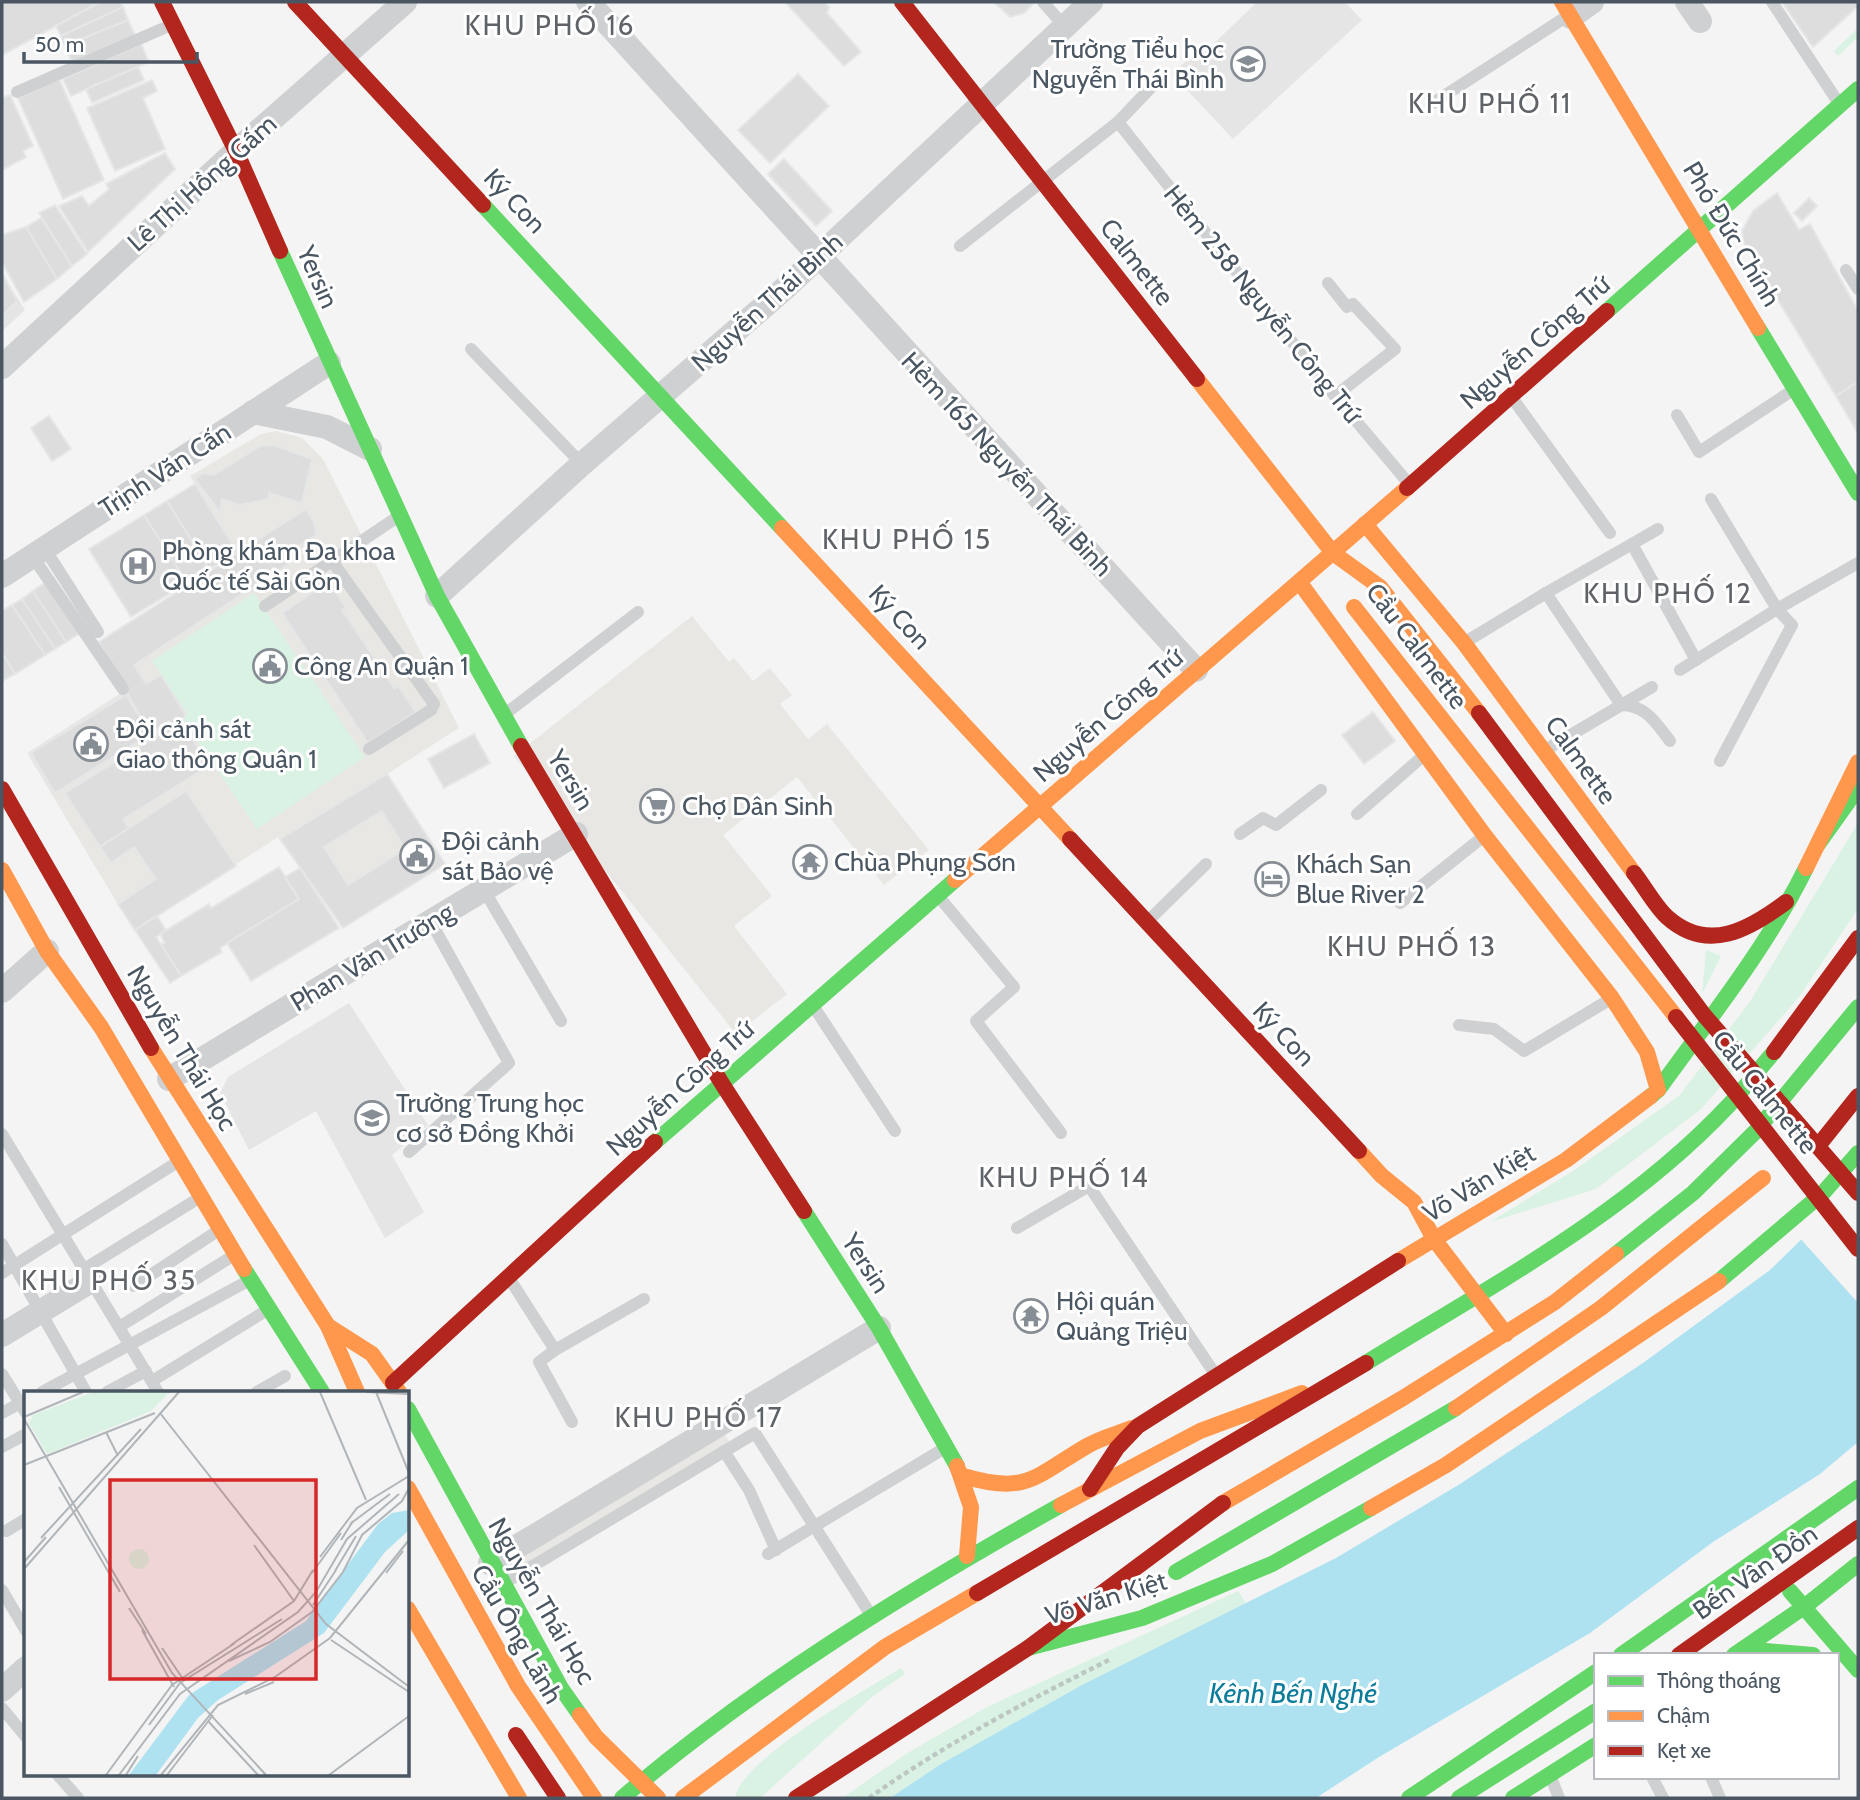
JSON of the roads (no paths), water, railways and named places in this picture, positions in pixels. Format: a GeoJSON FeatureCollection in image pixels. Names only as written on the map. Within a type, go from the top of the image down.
{"type":"FeatureCollection","features":[{"type":"Feature","properties":{"kind":"main road","name":"Yersin"},"geometry":{"type":"LineString","coordinates":[[162,2],[236,151],[329,363],[437,596],[503,715],[721,1082],[879,1328],[963,1476],[972,1498],[974,1514],[967,1556]]}},
{"type":"Feature","properties":{"kind":"main road","name":"Ký Con"},"geometry":{"type":"LineString","coordinates":[[295,2],[1382,1176],[1398,1212],[1434,1239],[1478,1293],[1506,1334]]}},
{"type":"Feature","properties":{"kind":"main road","name":"Calmette"},"geometry":{"type":"LineString","coordinates":[[901,2],[1333,553]]}},
{"type":"Feature","properties":{"kind":"main road","name":"Phó Đức Chính"},"geometry":{"type":"LineString","coordinates":[[1568,11],[1858,493]]}},
{"type":"Feature","properties":{"kind":"main road","name":"Nguyễn Công Trứ"},"geometry":{"type":"LineString","coordinates":[[396,1387],[508,1278],[721,1082],[1300,583],[1858,89]]}},
{"type":"Feature","properties":{"kind":"main road","name":"Calmette"},"geometry":{"type":"LineString","coordinates":[[1366,524],[1464,643],[1667,917],[1704,936],[1727,938],[1753,926],[1791,898]]}},
{"type":"Feature","properties":{"kind":"main road","name":"Cầu Calmette"},"geometry":{"type":"LineString","coordinates":[[1333,553],[1354,607],[1568,883],[1858,1249]]}},
{"type":"Feature","properties":{"kind":"main road","name":"Cầu Calmette"},"geometry":{"type":"LineString","coordinates":[[1333,553],[1380,587],[1479,713],[1704,1015],[1858,1194]]}},
{"type":"Feature","properties":{"kind":"main road"},"geometry":{"type":"LineString","coordinates":[[1300,583],[1323,619],[1426,753],[1485,836],[1592,952],[1612,998],[1647,1052],[1658,1090]]}},
{"type":"Feature","properties":{"kind":"main road","name":"Võ Văn Kiệt"},"geometry":{"type":"LineString","coordinates":[[1090,1489],[1117,1448],[1138,1426],[1434,1239],[1566,1160],[1658,1090],[1750,962],[1791,898],[1858,762]]}},
{"type":"Feature","properties":{"kind":"main road","name":"Võ Văn Kiệt"},"geometry":{"type":"LineString","coordinates":[[1818,844],[1858,788]]}},
{"type":"Feature","properties":{"kind":"main road","name":"Nguyễn Thái Học"},"geometry":{"type":"LineString","coordinates":[[2,789],[169,1079],[328,1326],[356,1391]]}},
{"type":"Feature","properties":{"kind":"main road"},"geometry":{"type":"LineString","coordinates":[[2,870],[18,909],[101,1027],[249,1280],[321,1391]]}},
{"type":"Feature","properties":{"kind":"main road"},"geometry":{"type":"LineString","coordinates":[[1592,952],[1655,903]]}},
{"type":"Feature","properties":{"kind":"main road","name":"Võ Văn Kiệt"},"geometry":{"type":"LineString","coordinates":[[684,1798],[697,1793],[885,1647],[1329,1385],[1547,1251],[1670,1160],[1729,1105],[1783,1041],[1858,938]]}},
{"type":"Feature","properties":{"kind":"main road","name":"Võ Văn Kiệt"},"geometry":{"type":"LineString","coordinates":[[796,1798],[1028,1648],[1226,1501],[1403,1398],[1555,1302],[1693,1193],[1756,1131],[1858,1007]]}},
{"type":"Feature","properties":{"kind":"main road"},"geometry":{"type":"LineString","coordinates":[[1833,1063],[1858,1031]]}},
{"type":"Feature","properties":{"kind":"main road"},"geometry":{"type":"LineString","coordinates":[[1818,1146],[1858,1096]]}},
{"type":"Feature","properties":{"kind":"main road","name":"Võ Văn Kiệt"},"geometry":{"type":"LineString","coordinates":[[1506,1334],[1558,1319],[1671,1233],[1769,1141],[1801,1103]]}},
{"type":"Feature","properties":{"kind":"main road","name":"Võ Văn Kiệt"},"geometry":{"type":"LineString","coordinates":[[1028,1648],[1142,1618],[1272,1564],[1446,1465],[1722,1279],[1823,1192],[1858,1153]]}},
{"type":"Feature","properties":{"kind":"main road"},"geometry":{"type":"LineString","coordinates":[[1170,1575],[1407,1438],[1545,1349],[1666,1258],[1763,1178],[1802,1176]]}},
{"type":"Feature","properties":{"kind":"main road","name":"Nguyễn Thái Học"},"geometry":{"type":"LineString","coordinates":[[328,1326],[372,1354],[396,1387]]}},
{"type":"Feature","properties":{"kind":"main road"},"geometry":{"type":"LineString","coordinates":[[283,1333],[285,1376],[291,1391]]}},
{"type":"Feature","properties":{"kind":"main road","name":"Võ Văn Kiệt"},"geometry":{"type":"LineString","coordinates":[[622,1798],[701,1730],[967,1556],[1223,1420],[1253,1407],[1329,1385]]}},
{"type":"Feature","properties":{"kind":"main road","name":"Nguyễn Thái Học"},"geometry":{"type":"LineString","coordinates":[[410,1413],[490,1563],[561,1688],[596,1737],[659,1798]]}},
{"type":"Feature","properties":{"kind":"main road"},"geometry":{"type":"LineString","coordinates":[[963,1476],[995,1487],[1020,1485],[1040,1477],[1089,1445],[1138,1426]]}},
{"type":"Feature","properties":{"kind":"main road"},"geometry":{"type":"LineString","coordinates":[[1624,1653],[1858,1488]]}},
{"type":"Feature","properties":{"kind":"main road","name":"Cầu Ông Lãnh"},"geometry":{"type":"LineString","coordinates":[[410,1492],[519,1691],[554,1746],[594,1798]]}},
{"type":"Feature","properties":{"kind":"main road","name":"Bến Vân Đồn"},"geometry":{"type":"LineString","coordinates":[[1682,1653],[1858,1528]]}},
{"type":"Feature","properties":{"kind":"main road","name":"Bến Vân Đồn"},"geometry":{"type":"LineString","coordinates":[[1739,1652],[1804,1607],[1858,1564]]}},
{"type":"Feature","properties":{"kind":"main road"},"geometry":{"type":"LineString","coordinates":[[1801,1570],[1832,1609]]}},
{"type":"Feature","properties":{"kind":"main road"},"geometry":{"type":"LineString","coordinates":[[1784,1583],[1858,1671]]}},
{"type":"Feature","properties":{"kind":"main road"},"geometry":{"type":"LineString","coordinates":[[1028,1648],[1115,1604]]}},
{"type":"Feature","properties":{"kind":"main road"},"geometry":{"type":"LineString","coordinates":[[410,1612],[487,1734],[519,1798]]}},
{"type":"Feature","properties":{"kind":"main road"},"geometry":{"type":"LineString","coordinates":[[1739,1652],[1764,1653]]}},
{"type":"Feature","properties":{"kind":"main road"},"geometry":{"type":"LineString","coordinates":[[1839,1665],[1858,1671]]}},
{"type":"Feature","properties":{"kind":"main road"},"geometry":{"type":"LineString","coordinates":[[1409,1798],[1594,1673]]}},
{"type":"Feature","properties":{"kind":"main road","name":"Cầu Ông Lãnh"},"geometry":{"type":"LineString","coordinates":[[558,1798],[513,1721],[561,1688]]}},
{"type":"Feature","properties":{"kind":"main road"},"geometry":{"type":"LineString","coordinates":[[1459,1798],[1594,1712]]}},
{"type":"Feature","properties":{"kind":"main road"},"geometry":{"type":"LineString","coordinates":[[666,1739],[701,1730]]}},
{"type":"Feature","properties":{"kind":"main road"},"geometry":{"type":"LineString","coordinates":[[596,1737],[624,1744]]}},
{"type":"Feature","properties":{"kind":"main road"},"geometry":{"type":"LineString","coordinates":[[1513,1798],[1594,1746]]}},
{"type":"Feature","properties":{"kind":"street","name":"Lê Thị Hồng Gấm"},"geometry":{"type":"LineString","coordinates":[[2,368],[236,151],[405,2]]}},
{"type":"Feature","properties":{"kind":"street","name":"Hẻm 165 Nguyễn Thái Bình"},"geometry":{"type":"LineString","coordinates":[[588,2],[818,258],[1196,670]]}},
{"type":"Feature","properties":{"kind":"street","name":"Nguyễn Thái Bình"},"geometry":{"type":"LineString","coordinates":[[437,596],[582,464],[818,258],[1091,2]]}},
{"type":"Feature","properties":{"kind":"street"},"geometry":{"type":"LineString","coordinates":[[1568,11],[1592,2]]}},
{"type":"Feature","properties":{"kind":"street","name":"Trịnh Văn Cấn"},"geometry":{"type":"LineString","coordinates":[[2,576],[329,363]]}},
{"type":"Feature","properties":{"kind":"street"},"geometry":{"type":"LineString","coordinates":[[253,412],[327,427],[370,449]]}},
{"type":"Feature","properties":{"kind":"street","name":"Phan Văn Trường"},"geometry":{"type":"LineString","coordinates":[[169,1079],[576,834]]}},
{"type":"Feature","properties":{"kind":"street"},"geometry":{"type":"LineString","coordinates":[[2,991],[47,951]]}},
{"type":"Feature","properties":{"kind":"street"},"geometry":{"type":"LineString","coordinates":[[2,1335],[41,1312],[88,1275]]}},
{"type":"Feature","properties":{"kind":"street"},"geometry":{"type":"LineString","coordinates":[[490,1563],[879,1328]]}},
{"type":"Feature","properties":{"kind":"street"},"geometry":{"type":"LineString","coordinates":[[2,1690],[24,1670]]}},
{"type":"Feature","properties":{"kind":"lane"},"geometry":{"type":"LineString","coordinates":[[1043,2],[1065,27]]}},
{"type":"Feature","properties":{"kind":"lane"},"geometry":{"type":"LineString","coordinates":[[1772,2],[1840,105]]}},
{"type":"Feature","properties":{"kind":"lane"},"geometry":{"type":"LineString","coordinates":[[1433,103],[1568,11]]}},
{"type":"Feature","properties":{"kind":"lane"},"geometry":{"type":"LineString","coordinates":[[17,92],[172,25]]}},
{"type":"Feature","properties":{"kind":"lane"},"geometry":{"type":"LineString","coordinates":[[960,246],[1118,122],[1161,77]]}},
{"type":"Feature","properties":{"kind":"lane","name":"Hẻm 258 Nguyễn Công Trứ"},"geometry":{"type":"LineString","coordinates":[[1118,122],[1335,396],[1410,485]]}},
{"type":"Feature","properties":{"kind":"lane"},"geometry":{"type":"LineString","coordinates":[[1846,270],[1858,289]]}},
{"type":"Feature","properties":{"kind":"lane"},"geometry":{"type":"LineString","coordinates":[[1328,283],[1347,307],[1353,304],[1395,349],[1335,396]]}},
{"type":"Feature","properties":{"kind":"lane"},"geometry":{"type":"LineString","coordinates":[[471,349],[582,464]]}},
{"type":"Feature","properties":{"kind":"lane"},"geometry":{"type":"LineString","coordinates":[[1676,415],[1699,452],[1796,388]]}},
{"type":"Feature","properties":{"kind":"lane"},"geometry":{"type":"LineString","coordinates":[[1511,396],[1610,533]]}},
{"type":"Feature","properties":{"kind":"lane"},"geometry":{"type":"LineString","coordinates":[[1711,499],[1777,609],[1792,625],[1720,761]]}},
{"type":"Feature","properties":{"kind":"lane"},"geometry":{"type":"LineString","coordinates":[[265,606],[399,516]]}},
{"type":"Feature","properties":{"kind":"lane"},"geometry":{"type":"LineString","coordinates":[[1464,643],[1658,529]]}},
{"type":"Feature","properties":{"kind":"lane"},"geometry":{"type":"LineString","coordinates":[[1632,544],[1696,660]]}},
{"type":"Feature","properties":{"kind":"lane"},"geometry":{"type":"LineString","coordinates":[[39,553],[98,632]]}},
{"type":"Feature","properties":{"kind":"lane"},"geometry":{"type":"LineString","coordinates":[[39,553],[123,689]]}},
{"type":"Feature","properties":{"kind":"lane"},"geometry":{"type":"LineString","coordinates":[[332,561],[434,704],[431,710],[369,749]]}},
{"type":"Feature","properties":{"kind":"lane"},"geometry":{"type":"LineString","coordinates":[[1680,670],[1777,609],[1858,563]]}},
{"type":"Feature","properties":{"kind":"lane"},"geometry":{"type":"LineString","coordinates":[[1546,593],[1621,705]]}},
{"type":"Feature","properties":{"kind":"lane"},"geometry":{"type":"LineString","coordinates":[[503,715],[638,612]]}},
{"type":"Feature","properties":{"kind":"lane"},"geometry":{"type":"LineString","coordinates":[[1544,751],[1652,687]]}},
{"type":"Feature","properties":{"kind":"lane"},"geometry":{"type":"LineString","coordinates":[[1621,705],[1636,705],[1651,717],[1671,741]]}},
{"type":"Feature","properties":{"kind":"lane"},"geometry":{"type":"LineString","coordinates":[[1357,814],[1426,753]]}},
{"type":"Feature","properties":{"kind":"lane"},"geometry":{"type":"LineString","coordinates":[[1240,834],[1263,818],[1276,825],[1321,790]]}},
{"type":"Feature","properties":{"kind":"lane"},"geometry":{"type":"LineString","coordinates":[[1400,902],[1485,836]]}},
{"type":"Feature","properties":{"kind":"lane"},"geometry":{"type":"LineString","coordinates":[[1147,922],[1206,864]]}},
{"type":"Feature","properties":{"kind":"lane"},"geometry":{"type":"LineString","coordinates":[[484,890],[561,1021]]}},
{"type":"Feature","properties":{"kind":"lane"},"geometry":{"type":"LineString","coordinates":[[937,894],[1014,987],[976,1021],[1061,1133]]}},
{"type":"Feature","properties":{"kind":"lane"},"geometry":{"type":"LineString","coordinates":[[409,1152],[509,1063],[432,922]]}},
{"type":"Feature","properties":{"kind":"lane"},"geometry":{"type":"LineString","coordinates":[[1459,1025],[1494,1029],[1524,1051],[1612,998]]}},
{"type":"Feature","properties":{"kind":"lane"},"geometry":{"type":"LineString","coordinates":[[812,1003],[895,1131]]}},
{"type":"Feature","properties":{"kind":"lane"},"geometry":{"type":"LineString","coordinates":[[2,1135],[152,1381]]}},
{"type":"Feature","properties":{"kind":"lane"},"geometry":{"type":"LineString","coordinates":[[2,1273],[178,1162]]}},
{"type":"Feature","properties":{"kind":"lane"},"geometry":{"type":"LineString","coordinates":[[1017,1227],[1089,1186],[1217,1377]]}},
{"type":"Feature","properties":{"kind":"lane"},"geometry":{"type":"LineString","coordinates":[[88,1275],[200,1198]]}},
{"type":"Feature","properties":{"kind":"lane"},"geometry":{"type":"LineString","coordinates":[[134,1286],[219,1230]]}},
{"type":"Feature","properties":{"kind":"lane"},"geometry":{"type":"LineString","coordinates":[[2,1244],[85,1391]]}},
{"type":"Feature","properties":{"kind":"lane"},"geometry":{"type":"LineString","coordinates":[[119,1327],[234,1255]]}},
{"type":"Feature","properties":{"kind":"lane"},"geometry":{"type":"LineString","coordinates":[[508,1278],[555,1350]]}},
{"type":"Feature","properties":{"kind":"lane"},"geometry":{"type":"LineString","coordinates":[[44,1391],[249,1280]]}},
{"type":"Feature","properties":{"kind":"lane"},"geometry":{"type":"LineString","coordinates":[[572,1422],[540,1362],[555,1350],[645,1299]]}},
{"type":"Feature","properties":{"kind":"lane"},"geometry":{"type":"LineString","coordinates":[[111,1391],[152,1381],[268,1310]]}},
{"type":"Feature","properties":{"kind":"lane"},"geometry":{"type":"LineString","coordinates":[[2,1374],[24,1406],[2,1413]]}},
{"type":"Feature","properties":{"kind":"lane"},"geometry":{"type":"LineString","coordinates":[[259,1391],[285,1376]]}},
{"type":"Feature","properties":{"kind":"lane"},"geometry":{"type":"LineString","coordinates":[[503,1584],[755,1433],[873,1617]]}},
{"type":"Feature","properties":{"kind":"lane"},"geometry":{"type":"LineString","coordinates":[[2,1447],[24,1435]]}},
{"type":"Feature","properties":{"kind":"lane"},"geometry":{"type":"LineString","coordinates":[[724,1451],[749,1490],[772,1552],[945,1448]]}},
{"type":"Feature","properties":{"kind":"lane"},"geometry":{"type":"LineString","coordinates":[[6,1531],[24,1520]]}},
{"type":"Feature","properties":{"kind":"lane"},"geometry":{"type":"LineString","coordinates":[[2,1590],[24,1628]]}},
{"type":"Feature","properties":{"kind":"lane"},"geometry":{"type":"LineString","coordinates":[[2,1708],[24,1735]]}},
{"type":"Feature","properties":{"kind":"lane"},"geometry":{"type":"LineString","coordinates":[[1550,1775],[1559,1798]]}},
{"type":"Feature","properties":{"kind":"lane"},"geometry":{"type":"LineString","coordinates":[[59,1776],[78,1798]]}},
{"type":"Feature","properties":{"kind":"lane"},"geometry":{"type":"LineString","coordinates":[[1653,1779],[1662,1798]]}},
{"type":"Feature","properties":{"kind":"lane"},"geometry":{"type":"LineString","coordinates":[[1712,1779],[1720,1798]]}},
{"type":"Feature","properties":{"kind":"water","name":"Kênh Bến Nghé"},"geometry":{"type":"Polygon","coordinates":[[[1858,1184],[1858,1442],[1820,1474],[1713,1542],[1590,1633],[1379,1757],[1316,1798],[890,1798],[941,1764],[1082,1685],[1336,1558],[1460,1484],[1643,1363],[1770,1270],[1858,1184]]]}},
{"type":"Feature","properties":{"kind":"place","name":"Trường Tiểu học Nguyễn Thái Bình"},"geometry":{"type":"Point","coordinates":[1248,64]}},
{"type":"Feature","properties":{"kind":"place","name":"Phòng khám Đa khoa Quốc tế Sài Gòn"},"geometry":{"type":"Point","coordinates":[138,566]}},
{"type":"Feature","properties":{"kind":"place","name":"Công An Quận 1"},"geometry":{"type":"Point","coordinates":[270,666]}},
{"type":"Feature","properties":{"kind":"place","name":"Đội cảnh sát Giao thông Quận 1"},"geometry":{"type":"Point","coordinates":[91,744]}},
{"type":"Feature","properties":{"kind":"place","name":"Chợ Dân Sinh"},"geometry":{"type":"Point","coordinates":[657,806]}},
{"type":"Feature","properties":{"kind":"place","name":"Đội cảnh sát Bảo vệ"},"geometry":{"type":"Point","coordinates":[417,856]}},
{"type":"Feature","properties":{"kind":"place","name":"Chùa Phụng Sơn"},"geometry":{"type":"Point","coordinates":[810,862]}},
{"type":"Feature","properties":{"kind":"place","name":"Khách Sạn Blue River 2"},"geometry":{"type":"Point","coordinates":[1272,879]}},
{"type":"Feature","properties":{"kind":"place","name":"Trường Trung học cơ sở Đồng Khởi"},"geometry":{"type":"Point","coordinates":[372,1118]}},
{"type":"Feature","properties":{"kind":"place","name":"Hội quán Quảng Triệu"},"geometry":{"type":"Point","coordinates":[1031,1316]}},
{"type":"Feature","properties":{"kind":"district","name":"KHU PHỐ 16"},"geometry":{"type":"Point","coordinates":[550,25]}},
{"type":"Feature","properties":{"kind":"district","name":"KHU PHỐ 11"},"geometry":{"type":"Point","coordinates":[1490,103]}},
{"type":"Feature","properties":{"kind":"district","name":"KHU PHỐ 15"},"geometry":{"type":"Point","coordinates":[907,539]}},
{"type":"Feature","properties":{"kind":"district","name":"KHU PHỐ 12"},"geometry":{"type":"Point","coordinates":[1668,593]}},
{"type":"Feature","properties":{"kind":"district","name":"KHU PHỐ 13"},"geometry":{"type":"Point","coordinates":[1412,946]}},
{"type":"Feature","properties":{"kind":"district","name":"KHU PHỐ 14"},"geometry":{"type":"Point","coordinates":[1064,1177]}},
{"type":"Feature","properties":{"kind":"district","name":"KHU PHỐ 35"},"geometry":{"type":"Point","coordinates":[109,1280]}},
{"type":"Feature","properties":{"kind":"district","name":"KHU PHỐ 17"},"geometry":{"type":"Point","coordinates":[699,1417]}}]}
